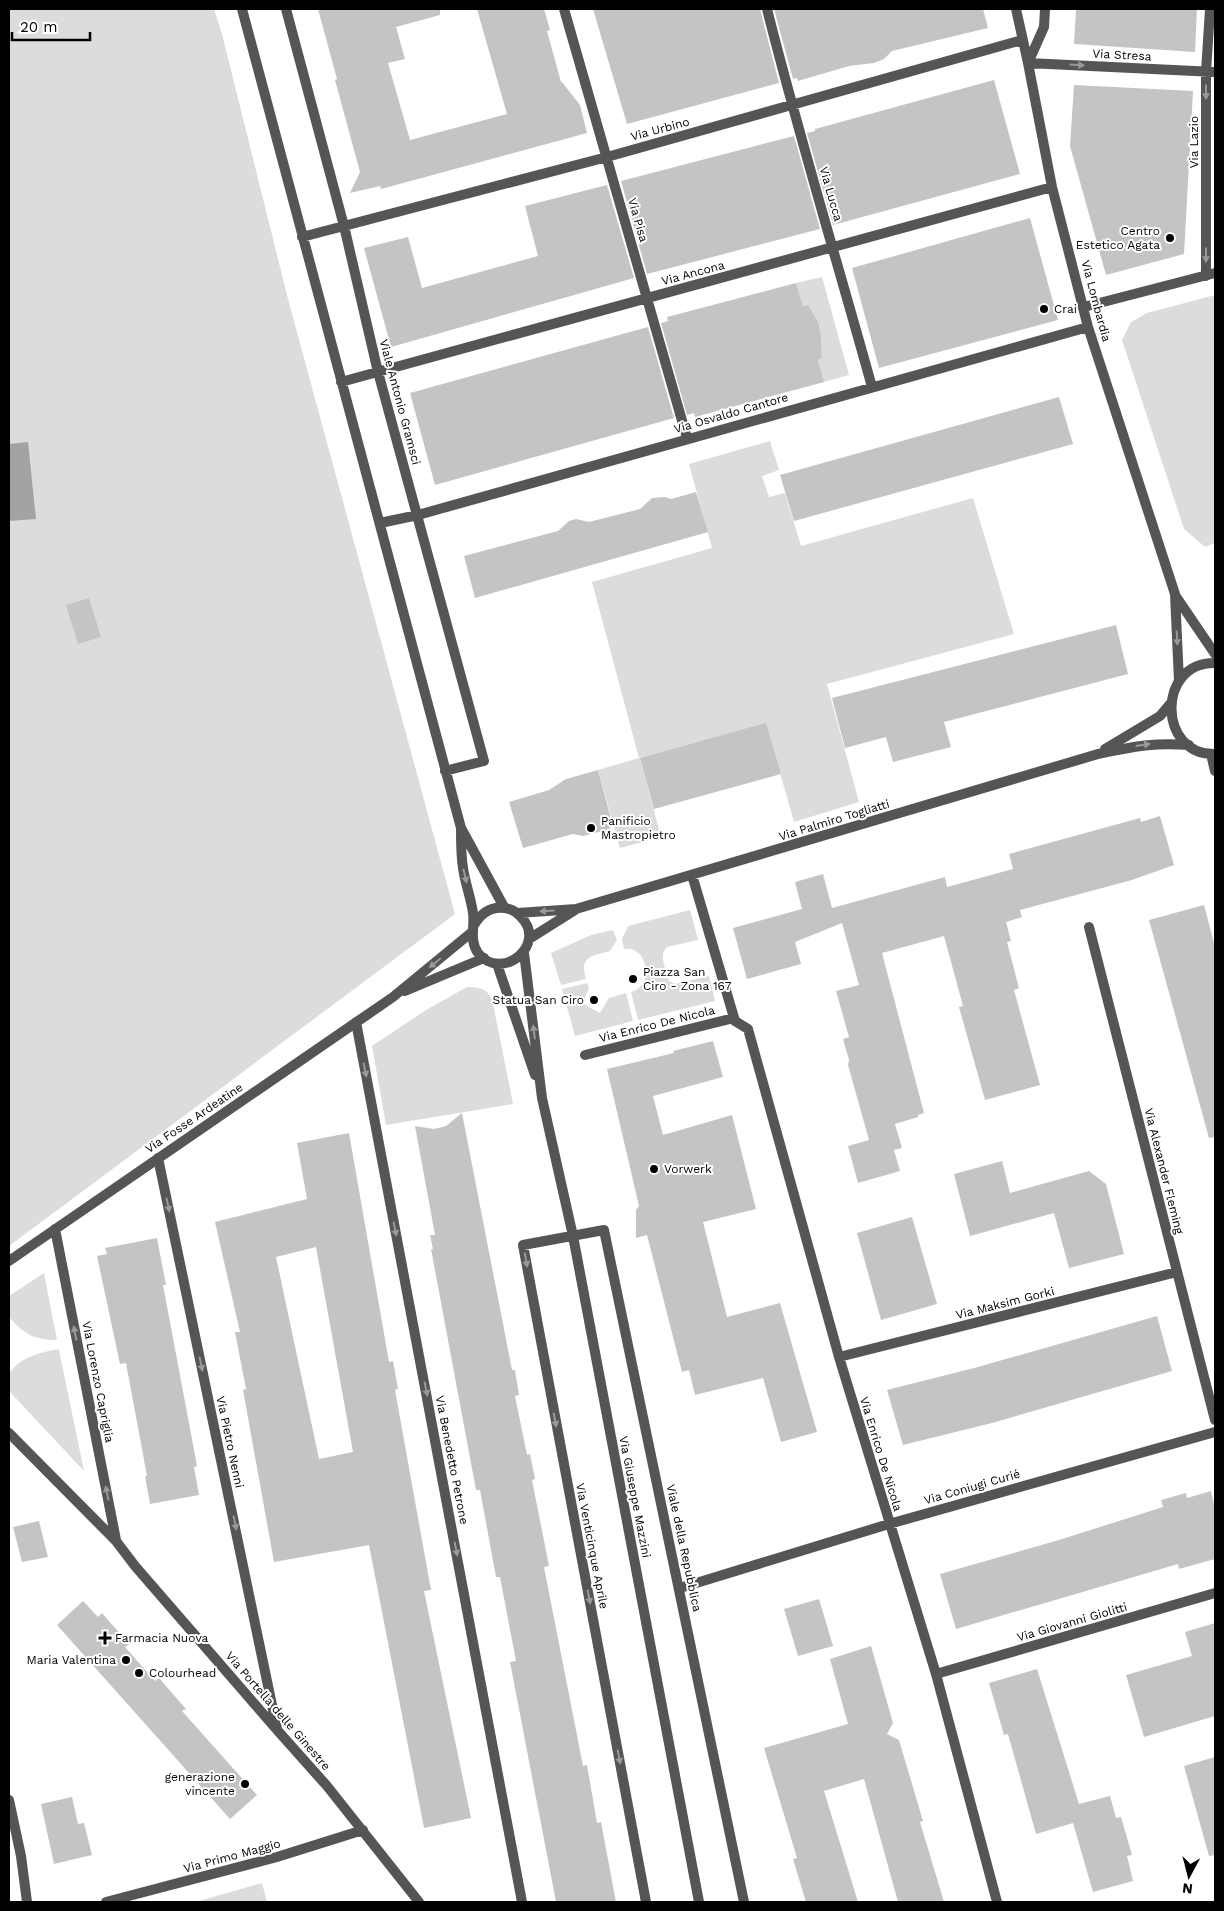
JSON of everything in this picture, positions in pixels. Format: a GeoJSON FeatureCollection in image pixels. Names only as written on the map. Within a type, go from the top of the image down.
{"type":"FeatureCollection","features":[{"type":"Feature","properties":{"kind":"street"},"geometry":{"type":"LineString","coordinates":[[242,9],[461,828],[504,908]]}},
{"type":"Feature","properties":{"kind":"street","name":"Viale Antonio Gramsci"},"geometry":{"type":"LineString","coordinates":[[286,9],[344,226],[378,372],[484,761],[445,771]]}},
{"type":"Feature","properties":{"kind":"street","name":"Via Pisa"},"geometry":{"type":"LineString","coordinates":[[564,9],[688,438]]}},
{"type":"Feature","properties":{"kind":"street","name":"Via Lucca"},"geometry":{"type":"LineString","coordinates":[[767,9],[792,106],[872,387]]}},
{"type":"Feature","properties":{"kind":"street","name":"Via Lombardia"},"geometry":{"type":"LineString","coordinates":[[1016,9],[1052,187],[1088,327],[1175,594],[1179,681]]}},
{"type":"Feature","properties":{"kind":"street"},"geometry":{"type":"LineString","coordinates":[[1028,63],[1044,27],[1045,9]]}},
{"type":"Feature","properties":{"kind":"street","name":"Via Lazio"},"geometry":{"type":"LineString","coordinates":[[1210,9],[1211,274]]}},
{"type":"Feature","properties":{"kind":"street","name":"Via Urbino"},"geometry":{"type":"LineString","coordinates":[[302,237],[607,157],[1022,40]]}},
{"type":"Feature","properties":{"kind":"street","name":"Via Stresa"},"geometry":{"type":"LineString","coordinates":[[1028,63],[1211,72]]}},
{"type":"Feature","properties":{"kind":"street","name":"Via Ancona"},"geometry":{"type":"LineString","coordinates":[[341,382],[1052,187]]}},
{"type":"Feature","properties":{"kind":"street"},"geometry":{"type":"LineString","coordinates":[[1084,307],[1211,274]]}},
{"type":"Feature","properties":{"kind":"street","name":"Via Osvaldo Cantore"},"geometry":{"type":"LineString","coordinates":[[380,523],[1088,327]]}},
{"type":"Feature","properties":{"kind":"street","name":"Via Lombardia"},"geometry":{"type":"LineString","coordinates":[[1175,594],[1215,654]]}},
{"type":"Feature","properties":{"kind":"street"},"geometry":{"type":"LineString","coordinates":[[1215,663],[1198,666],[1188,672],[1179,681],[1171,703],[1171,715],[1180,737],[1199,751],[1213,754],[1215,771]]}},
{"type":"Feature","properties":{"kind":"street","name":"Via Palmiro Togliatti"},"geometry":{"type":"LineString","coordinates":[[1098,754],[1160,716],[1171,703]]}},
{"type":"Feature","properties":{"kind":"street","name":"Via Palmiro Togliatti"},"geometry":{"type":"LineString","coordinates":[[518,913],[576,909],[1098,754],[1143,745],[1165,743],[1189,745]]}},
{"type":"Feature","properties":{"kind":"street"},"geometry":{"type":"LineString","coordinates":[[393,996],[473,928],[485,912],[494,908],[504,908],[518,913],[525,920],[529,939],[524,953],[512,962],[497,964],[484,958],[475,947],[473,928],[473,910],[463,869],[461,828]]}},
{"type":"Feature","properties":{"kind":"street","name":"Via Enrico De Nicola"},"geometry":{"type":"LineString","coordinates":[[692,875],[735,1021],[748,1029],[839,1357],[936,1674],[997,1902]]}},
{"type":"Feature","properties":{"kind":"street","name":"Via Palmiro Togliatti"},"geometry":{"type":"LineString","coordinates":[[529,939],[576,909]]}},
{"type":"Feature","properties":{"kind":"street","name":"Via Alexander Fleming"},"geometry":{"type":"LineString","coordinates":[[1088,928],[1215,1420]]}},
{"type":"Feature","properties":{"kind":"street","name":"Via Giuseppe Mazzini"},"geometry":{"type":"LineString","coordinates":[[524,953],[542,1098],[573,1236],[699,1902]]}},
{"type":"Feature","properties":{"kind":"street"},"geometry":{"type":"LineString","coordinates":[[393,996],[484,958]]}},
{"type":"Feature","properties":{"kind":"street","name":"Via Giuseppe Mazzini"},"geometry":{"type":"LineString","coordinates":[[497,964],[542,1098]]}},
{"type":"Feature","properties":{"kind":"street","name":"Via Fosse Ardeatine"},"geometry":{"type":"LineString","coordinates":[[9,1261],[393,996]]}},
{"type":"Feature","properties":{"kind":"street","name":"Via Enrico De Nicola"},"geometry":{"type":"LineString","coordinates":[[585,1055],[734,1018]]}},
{"type":"Feature","properties":{"kind":"street","name":"Via Benedetto Petrone"},"geometry":{"type":"LineString","coordinates":[[356,1022],[522,1902]]}},
{"type":"Feature","properties":{"kind":"street","name":"Via Pietro Nenni"},"geometry":{"type":"LineString","coordinates":[[158,1158],[278,1732]]}},
{"type":"Feature","properties":{"kind":"street","name":"Via Lorenzo Capriglia"},"geometry":{"type":"LineString","coordinates":[[55,1229],[116,1541]]}},
{"type":"Feature","properties":{"kind":"street","name":"Viale della Repubblica"},"geometry":{"type":"LineString","coordinates":[[573,1236],[604,1230],[744,1902]]}},
{"type":"Feature","properties":{"kind":"street","name":"Via Venticinque Aprile"},"geometry":{"type":"LineString","coordinates":[[573,1236],[523,1245],[646,1902]]}},
{"type":"Feature","properties":{"kind":"street","name":"Via Maksim Gorki"},"geometry":{"type":"LineString","coordinates":[[839,1357],[1177,1272]]}},
{"type":"Feature","properties":{"kind":"street","name":"Via Coniugi Curié"},"geometry":{"type":"LineString","coordinates":[[680,1588],[889,1524],[1215,1432]]}},
{"type":"Feature","properties":{"kind":"street","name":"Via Portella delle Ginestre"},"geometry":{"type":"LineString","coordinates":[[9,1433],[116,1541],[135,1566],[327,1786],[419,1902]]}},
{"type":"Feature","properties":{"kind":"street","name":"Via Giovanni Giolitti"},"geometry":{"type":"LineString","coordinates":[[936,1674],[1215,1593]]}},
{"type":"Feature","properties":{"kind":"street"},"geometry":{"type":"LineString","coordinates":[[9,1800],[21,1856],[27,1902]]}},
{"type":"Feature","properties":{"kind":"street","name":"Via Primo Maggio"},"geometry":{"type":"LineString","coordinates":[[106,1902],[276,1857],[363,1830]]}},
{"type":"Feature","properties":{"kind":"shaded area"},"geometry":{"type":"Polygon","coordinates":[[[9,9],[214,9],[222,34],[288,299],[455,914],[9,1246],[9,9]]]}},
{"type":"Feature","properties":{"kind":"shaded area"},"geometry":{"type":"Polygon","coordinates":[[[822,277],[849,375],[824,382],[818,360],[822,358],[819,324],[803,306],[796,283],[822,277]]]}},
{"type":"Feature","properties":{"kind":"shaded area"},"geometry":{"type":"Polygon","coordinates":[[[1215,295],[1215,543],[1205,547],[1184,529],[1122,340],[1131,322],[1147,313],[1215,295]]]}},
{"type":"Feature","properties":{"kind":"shaded area"},"geometry":{"type":"Polygon","coordinates":[[[770,441],[779,470],[762,476],[769,497],[785,493],[801,546],[973,498],[1014,634],[827,684],[859,802],[794,822],[766,724],[640,758],[661,837],[620,848],[598,770],[639,758],[592,582],[712,548],[689,464],[770,441]]]}},
{"type":"Feature","properties":{"kind":"shaded area"},"geometry":{"type":"Polygon","coordinates":[[[28,442],[36,519],[9,521],[9,444],[28,442]]]}},
{"type":"Feature","properties":{"kind":"shaded area"},"geometry":{"type":"Polygon","coordinates":[[[690,910],[698,940],[667,947],[663,954],[665,968],[669,981],[675,984],[709,976],[715,1001],[638,1020],[631,992],[638,989],[643,983],[646,967],[639,953],[632,949],[624,949],[622,939],[628,926],[690,910]]]}},
{"type":"Feature","properties":{"kind":"shaded area"},"geometry":{"type":"Polygon","coordinates":[[[613,930],[617,940],[610,951],[593,956],[586,961],[584,971],[586,979],[561,985],[551,953],[591,935],[613,930]]]}},
{"type":"Feature","properties":{"kind":"shaded area","name":"Piazza San Ciro - Zona 167"},"geometry":{"type":"Polygon","coordinates":[[[587,983],[589,988],[582,1003],[600,1013],[609,998],[626,993],[633,1021],[575,1036],[562,989],[587,983]]]}},
{"type":"Feature","properties":{"kind":"shaded area"},"geometry":{"type":"Polygon","coordinates":[[[467,987],[482,989],[492,999],[513,1104],[386,1125],[372,1046],[426,1010],[467,987]]]}},
{"type":"Feature","properties":{"kind":"shaded area"},"geometry":{"type":"Polygon","coordinates":[[[44,1273],[57,1340],[42,1339],[30,1335],[9,1317],[9,1296],[44,1273]]]}},
{"type":"Feature","properties":{"kind":"shaded area"},"geometry":{"type":"Polygon","coordinates":[[[59,1349],[84,1471],[9,1391],[8,1377],[18,1364],[31,1356],[59,1349]]]}},
{"type":"Feature","properties":{"kind":"shaded area"},"geometry":{"type":"Polygon","coordinates":[[[262,1883],[267,1902],[195,1902],[262,1883]]]}},
{"type":"Feature","properties":{"kind":"building"},"geometry":{"type":"Polygon","coordinates":[[[318,9],[440,9],[440,15],[396,27],[405,59],[388,63],[410,140],[507,114],[477,9],[544,9],[550,30],[547,31],[561,82],[580,105],[587,133],[381,189],[380,186],[350,193],[360,172],[318,9]]]}},
{"type":"Feature","properties":{"kind":"building"},"geometry":{"type":"Polygon","coordinates":[[[593,9],[760,9],[779,83],[627,124],[593,9]]]}},
{"type":"Feature","properties":{"kind":"building"},"geometry":{"type":"Polygon","coordinates":[[[774,9],[983,9],[988,28],[892,51],[884,59],[874,63],[849,66],[798,81],[797,78],[793,79],[774,9]]]}},
{"type":"Feature","properties":{"kind":"building"},"geometry":{"type":"Polygon","coordinates":[[[1076,9],[1197,9],[1195,52],[1074,44],[1076,9]]]}},
{"type":"Feature","properties":{"kind":"building"},"geometry":{"type":"Polygon","coordinates":[[[994,80],[1020,174],[833,225],[807,133],[815,131],[815,129],[994,80]]]}},
{"type":"Feature","properties":{"kind":"building"},"geometry":{"type":"Polygon","coordinates":[[[1074,85],[1193,91],[1184,254],[1106,275],[1070,146],[1074,85]]]}},
{"type":"Feature","properties":{"kind":"building"},"geometry":{"type":"Polygon","coordinates":[[[794,136],[820,229],[647,274],[621,181],[794,136]]]}},
{"type":"Feature","properties":{"kind":"building"},"geometry":{"type":"Polygon","coordinates":[[[607,185],[634,278],[391,347],[364,248],[408,237],[422,288],[538,256],[525,206],[607,185]]]}},
{"type":"Feature","properties":{"kind":"building"},"geometry":{"type":"Polygon","coordinates":[[[1030,218],[1058,320],[879,368],[852,268],[1030,218]]]}},
{"type":"Feature","properties":{"kind":"building"},"geometry":{"type":"Polygon","coordinates":[[[796,283],[803,306],[808,305],[819,324],[822,358],[818,360],[824,382],[695,417],[694,413],[687,415],[661,323],[668,321],[667,317],[796,283]]]}},
{"type":"Feature","properties":{"kind":"building"},"geometry":{"type":"Polygon","coordinates":[[[648,327],[674,418],[435,485],[410,393],[648,327]]]}},
{"type":"Feature","properties":{"kind":"building"},"geometry":{"type":"Polygon","coordinates":[[[1059,397],[1073,444],[794,521],[780,475],[1059,397]]]}},
{"type":"Feature","properties":{"kind":"building"},"geometry":{"type":"Polygon","coordinates":[[[696,492],[708,532],[475,598],[464,556],[558,531],[569,521],[576,519],[589,522],[640,509],[652,498],[665,497],[671,499],[696,492]]]}},
{"type":"Feature","properties":{"kind":"building"},"geometry":{"type":"Polygon","coordinates":[[[89,598],[101,637],[78,644],[66,605],[89,598]]]}},
{"type":"Feature","properties":{"kind":"building"},"geometry":{"type":"Polygon","coordinates":[[[1116,625],[1128,674],[944,722],[951,747],[893,762],[886,737],[845,748],[832,698],[1116,625]]]}},
{"type":"Feature","properties":{"kind":"building"},"geometry":{"type":"Polygon","coordinates":[[[766,723],[781,774],[654,809],[640,758],[766,723]]]}},
{"type":"Feature","properties":{"kind":"building"},"geometry":{"type":"Polygon","coordinates":[[[598,770],[611,819],[608,819],[610,829],[583,836],[573,834],[523,848],[509,802],[549,790],[566,779],[598,770]]]}},
{"type":"Feature","properties":{"kind":"building"},"geometry":{"type":"Polygon","coordinates":[[[1160,816],[1174,865],[1132,880],[1020,910],[1022,917],[1006,922],[1011,941],[1007,942],[1019,988],[1014,990],[1040,1085],[985,1100],[959,1007],[963,1006],[944,936],[882,953],[924,1113],[918,1115],[918,1117],[895,1124],[902,1148],[894,1150],[900,1171],[858,1183],[848,1146],[869,1140],[848,1065],[849,1060],[843,1039],[849,1037],[836,991],[859,985],[842,923],[795,942],[801,964],[747,979],[733,928],[802,909],[795,882],[823,874],[832,908],[945,877],[947,887],[1013,869],[1009,854],[1140,818],[1141,822],[1160,816]]]}},
{"type":"Feature","properties":{"kind":"building"},"geometry":{"type":"Polygon","coordinates":[[[1204,905],[1215,947],[1215,1137],[1209,1138],[1149,920],[1204,905]]]}},
{"type":"Feature","properties":{"kind":"building"},"geometry":{"type":"Polygon","coordinates":[[[713,1041],[723,1077],[653,1096],[663,1135],[732,1115],[756,1209],[703,1222],[727,1317],[780,1303],[817,1432],[781,1442],[763,1378],[695,1395],[689,1370],[682,1372],[647,1235],[636,1238],[636,1210],[639,1206],[607,1069],[674,1053],[673,1051],[713,1041]]]}},
{"type":"Feature","properties":{"kind":"building"},"geometry":{"type":"Polygon","coordinates":[[[462,1113],[512,1370],[515,1370],[519,1395],[515,1396],[527,1455],[530,1454],[535,1479],[532,1480],[549,1566],[544,1567],[583,1766],[587,1765],[597,1823],[601,1822],[616,1902],[556,1902],[510,1662],[516,1661],[500,1577],[496,1577],[480,1490],[476,1490],[431,1249],[433,1249],[430,1235],[435,1235],[415,1126],[434,1129],[446,1126],[462,1113]]]}},
{"type":"Feature","properties":{"kind":"building"},"geometry":{"type":"Polygon","coordinates":[[[349,1133],[389,1362],[393,1361],[398,1389],[395,1390],[431,1590],[424,1591],[471,1818],[424,1828],[369,1545],[274,1562],[243,1390],[246,1389],[235,1332],[240,1332],[215,1222],[307,1199],[297,1143],[349,1133]],[[316,1247],[276,1257],[319,1459],[353,1452],[316,1247]]]}},
{"type":"Feature","properties":{"kind":"building"},"geometry":{"type":"Polygon","coordinates":[[[1002,1161],[1010,1193],[1089,1171],[1106,1184],[1124,1254],[1069,1268],[1054,1213],[970,1236],[954,1174],[1002,1161]]]}},
{"type":"Feature","properties":{"kind":"building"},"geometry":{"type":"Polygon","coordinates":[[[912,1217],[937,1304],[881,1320],[857,1233],[912,1217]]]}},
{"type":"Feature","properties":{"kind":"building"},"geometry":{"type":"Polygon","coordinates":[[[157,1238],[166,1285],[163,1285],[197,1466],[194,1467],[199,1495],[150,1504],[145,1476],[147,1476],[126,1363],[120,1364],[97,1256],[107,1254],[105,1248],[157,1238]]]}},
{"type":"Feature","properties":{"kind":"building"},"geometry":{"type":"Polygon","coordinates":[[[1157,1316],[1172,1371],[992,1423],[903,1445],[887,1390],[978,1367],[1157,1316]]]}},
{"type":"Feature","properties":{"kind":"building"},"geometry":{"type":"Polygon","coordinates":[[[1211,1491],[1215,1509],[1215,1559],[1179,1569],[1178,1564],[956,1629],[940,1574],[1059,1540],[1163,1507],[1161,1500],[1186,1493],[1187,1498],[1211,1491]]]}},
{"type":"Feature","properties":{"kind":"building"},"geometry":{"type":"Polygon","coordinates":[[[39,1521],[48,1557],[22,1562],[13,1527],[39,1521]]]}},
{"type":"Feature","properties":{"kind":"building"},"geometry":{"type":"Polygon","coordinates":[[[819,1599],[833,1646],[798,1656],[784,1609],[819,1599]]]}},
{"type":"Feature","properties":{"kind":"building"},"geometry":{"type":"Polygon","coordinates":[[[83,1601],[98,1617],[102,1613],[129,1644],[125,1647],[155,1681],[159,1678],[186,1709],[182,1711],[257,1795],[230,1819],[57,1625],[83,1601]]]}},
{"type":"Feature","properties":{"kind":"building"},"geometry":{"type":"Polygon","coordinates":[[[1215,1623],[1215,1716],[1144,1737],[1126,1675],[1192,1656],[1185,1632],[1215,1623]]]}},
{"type":"Feature","properties":{"kind":"building"},"geometry":{"type":"Polygon","coordinates":[[[871,1646],[893,1723],[887,1734],[899,1740],[923,1821],[920,1822],[944,1902],[898,1902],[864,1779],[824,1791],[858,1902],[806,1902],[793,1859],[797,1858],[764,1748],[848,1724],[830,1659],[871,1646]]]}},
{"type":"Feature","properties":{"kind":"building"},"geometry":{"type":"Polygon","coordinates":[[[1037,1669],[1079,1804],[1110,1796],[1116,1818],[1121,1817],[1132,1855],[1127,1856],[1133,1881],[1093,1892],[1073,1823],[1036,1834],[1008,1734],[1004,1735],[989,1683],[1037,1669]]]}},
{"type":"Feature","properties":{"kind":"building"},"geometry":{"type":"Polygon","coordinates":[[[1215,1757],[1215,1855],[1209,1856],[1184,1766],[1215,1757]]]}},
{"type":"Feature","properties":{"kind":"building"},"geometry":{"type":"Polygon","coordinates":[[[72,1797],[78,1824],[84,1823],[92,1855],[54,1864],[41,1804],[72,1797]]]}},
{"type":"Feature","properties":{"kind":"place","name":"Centro Estetico Agata"},"geometry":{"type":"Point","coordinates":[1170,238]}},
{"type":"Feature","properties":{"kind":"place","name":"Crai"},"geometry":{"type":"Point","coordinates":[1044,309]}},
{"type":"Feature","properties":{"kind":"place","name":"Panificio Mastropietro"},"geometry":{"type":"Point","coordinates":[591,828]}},
{"type":"Feature","properties":{"kind":"place","name":"Piazza San Ciro - Zona 167"},"geometry":{"type":"Point","coordinates":[633,979]}},
{"type":"Feature","properties":{"kind":"place","name":"Statua San Ciro"},"geometry":{"type":"Point","coordinates":[594,1000]}},
{"type":"Feature","properties":{"kind":"place","name":"Vorwerk"},"geometry":{"type":"Point","coordinates":[654,1169]}},
{"type":"Feature","properties":{"kind":"place","name":"Farmacia Nuova"},"geometry":{"type":"Point","coordinates":[105,1638]}},
{"type":"Feature","properties":{"kind":"place","name":"Maria Valentina"},"geometry":{"type":"Point","coordinates":[126,1660]}},
{"type":"Feature","properties":{"kind":"place","name":"Colourhead"},"geometry":{"type":"Point","coordinates":[139,1673]}},
{"type":"Feature","properties":{"kind":"place","name":"generazione vincente"},"geometry":{"type":"Point","coordinates":[245,1784]}}]}
